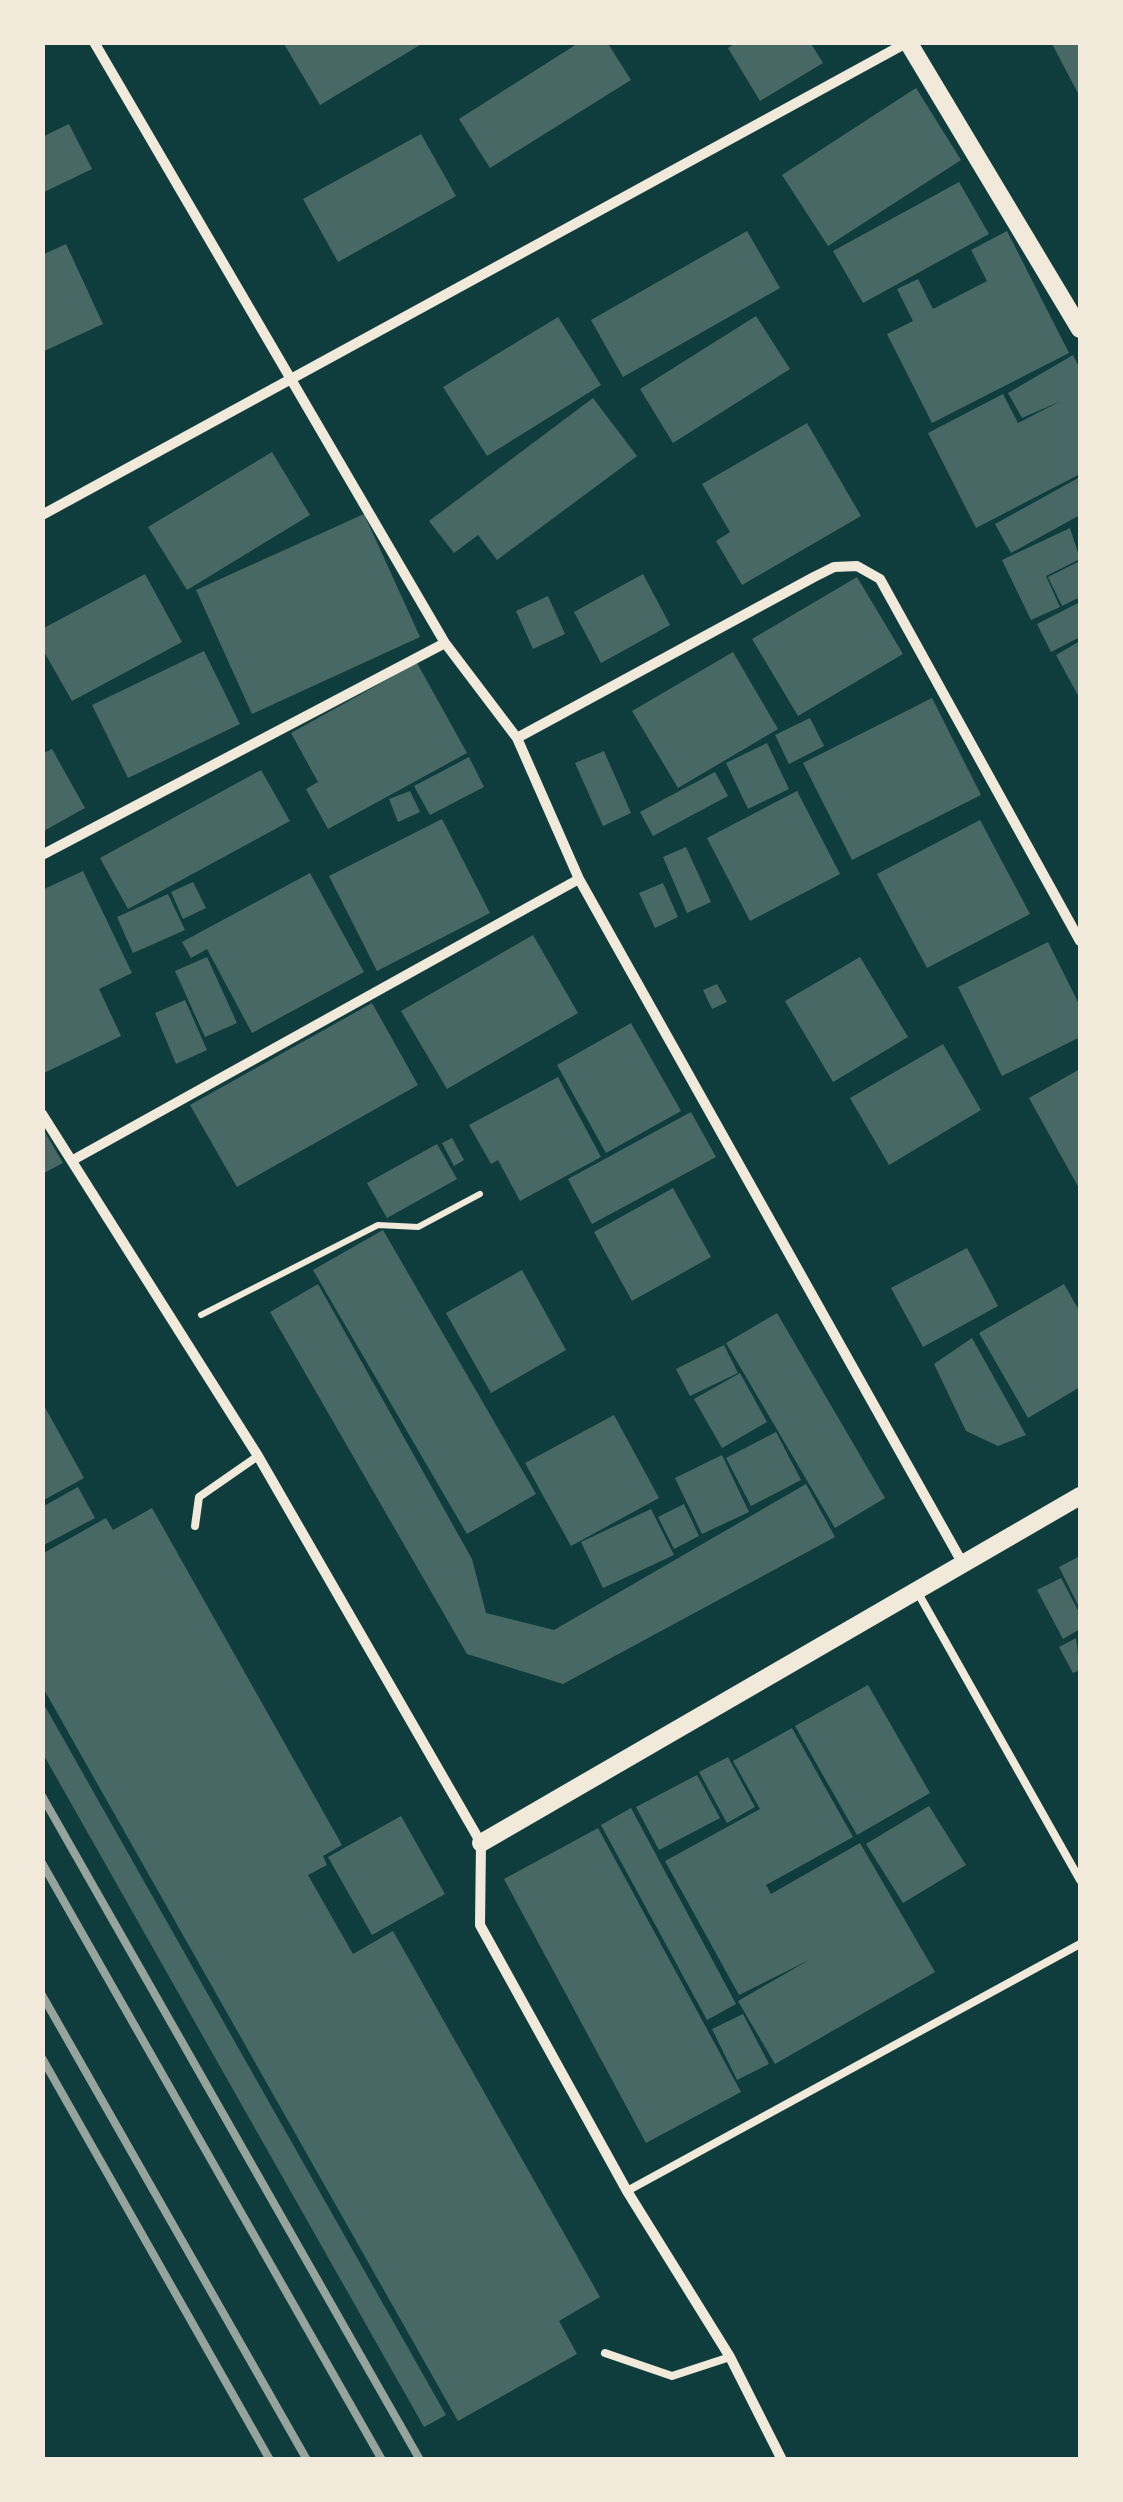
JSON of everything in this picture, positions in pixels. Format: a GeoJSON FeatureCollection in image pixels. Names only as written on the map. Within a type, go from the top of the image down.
{"type":"FeatureCollection","features":[{"type":"Feature","properties":{"kind":"street"},"geometry":{"type":"LineString","coordinates":[[94,42],[445,644],[517,738],[579,879],[962,1564]]}},
{"type":"Feature","properties":{"kind":"street"},"geometry":{"type":"LineString","coordinates":[[42,515],[908,42],[1080,328]]}},
{"type":"Feature","properties":{"kind":"street"},"geometry":{"type":"LineString","coordinates":[[517,738],[824,572],[857,566],[880,579],[1080,941]]}},
{"type":"Feature","properties":{"kind":"street"},"geometry":{"type":"LineString","coordinates":[[42,856],[445,644]]}},
{"type":"Feature","properties":{"kind":"street"},"geometry":{"type":"LineString","coordinates":[[73,1160],[579,879]]}},
{"type":"Feature","properties":{"kind":"street"},"geometry":{"type":"LineString","coordinates":[[42,1114],[258,1456],[481,1843],[480,1925],[627,2190],[730,2358],[782,2460]]}},
{"type":"Feature","properties":{"kind":"street"},"geometry":{"type":"LineString","coordinates":[[481,1843],[1080,1496]]}},
{"type":"Feature","properties":{"kind":"lane"},"geometry":{"type":"LineString","coordinates":[[196,1526],[199,1497],[258,1456]]}},
{"type":"Feature","properties":{"kind":"lane"},"geometry":{"type":"LineString","coordinates":[[917,1592],[1080,1880]]}},
{"type":"Feature","properties":{"kind":"lane"},"geometry":{"type":"LineString","coordinates":[[627,2190],[1080,1944]]}},
{"type":"Feature","properties":{"kind":"lane"},"geometry":{"type":"LineString","coordinates":[[605,2353],[672,2376],[730,2358]]}},
{"type":"Feature","properties":{"kind":"path"},"geometry":{"type":"LineString","coordinates":[[178,1327],[378,1224],[418,1227],[480,1194]]}},
{"type":"Feature","properties":{"kind":"building"},"geometry":{"type":"Polygon","coordinates":[[[283,42],[425,42],[320,105],[283,42]]]}},
{"type":"Feature","properties":{"kind":"building"},"geometry":{"type":"Polygon","coordinates":[[[580,42],[607,42],[631,80],[490,168],[459,119],[580,42]]]}},
{"type":"Feature","properties":{"kind":"building"},"geometry":{"type":"Polygon","coordinates":[[[737,42],[810,42],[823,63],[760,101],[728,48],[737,42]]]}},
{"type":"Feature","properties":{"kind":"building"},"geometry":{"type":"Polygon","coordinates":[[[1051,42],[1080,42],[1080,97],[1051,42]]]}},
{"type":"Feature","properties":{"kind":"building"},"geometry":{"type":"Polygon","coordinates":[[[916,88],[961,160],[828,246],[782,175],[916,88]]]}},
{"type":"Feature","properties":{"kind":"building"},"geometry":{"type":"Polygon","coordinates":[[[69,124],[92,169],[42,193],[42,137],[69,124]]]}},
{"type":"Feature","properties":{"kind":"building"},"geometry":{"type":"Polygon","coordinates":[[[421,134],[456,196],[338,262],[303,199],[421,134]]]}},
{"type":"Feature","properties":{"kind":"building"},"geometry":{"type":"Polygon","coordinates":[[[959,182],[989,234],[863,303],[833,251],[959,182]]]}},
{"type":"Feature","properties":{"kind":"building"},"geometry":{"type":"Polygon","coordinates":[[[747,231],[780,288],[623,377],[591,320],[747,231]]]}},
{"type":"Feature","properties":{"kind":"building"},"geometry":{"type":"Polygon","coordinates":[[[1007,231],[1069,353],[932,423],[887,334],[913,321],[897,289],[918,279],[933,309],[987,281],[971,250],[1007,231]]]}},
{"type":"Feature","properties":{"kind":"building"},"geometry":{"type":"Polygon","coordinates":[[[66,244],[103,324],[42,352],[42,255],[66,244]]]}},
{"type":"Feature","properties":{"kind":"building"},"geometry":{"type":"Polygon","coordinates":[[[756,316],[790,369],[673,443],[640,389],[756,316]]]}},
{"type":"Feature","properties":{"kind":"building"},"geometry":{"type":"Polygon","coordinates":[[[558,317],[601,385],[487,456],[443,387],[558,317]]]}},
{"type":"Feature","properties":{"kind":"building"},"geometry":{"type":"Polygon","coordinates":[[[1073,355],[1080,369],[1080,474],[976,528],[928,433],[1003,394],[1018,423],[1061,401],[1022,418],[1008,393],[1073,355]]]}},
{"type":"Feature","properties":{"kind":"building"},"geometry":{"type":"Polygon","coordinates":[[[593,398],[637,456],[497,560],[478,535],[454,553],[429,521],[593,398]]]}},
{"type":"Feature","properties":{"kind":"building"},"geometry":{"type":"Polygon","coordinates":[[[807,423],[861,516],[742,585],[716,541],[730,532],[702,484],[807,423]]]}},
{"type":"Feature","properties":{"kind":"building"},"geometry":{"type":"Polygon","coordinates":[[[272,452],[310,515],[187,590],[148,527],[272,452]]]}},
{"type":"Feature","properties":{"kind":"building"},"geometry":{"type":"Polygon","coordinates":[[[1080,477],[1080,515],[1011,553],[995,524],[1080,477]]]}},
{"type":"Feature","properties":{"kind":"building"},"geometry":{"type":"Polygon","coordinates":[[[364,514],[420,637],[252,714],[196,590],[364,514]]]}},
{"type":"Feature","properties":{"kind":"building"},"geometry":{"type":"Polygon","coordinates":[[[1070,528],[1080,559],[1046,576],[1060,607],[1031,620],[1002,560],[1070,528]]]}},
{"type":"Feature","properties":{"kind":"building"},"geometry":{"type":"Polygon","coordinates":[[[1080,561],[1080,597],[1062,606],[1048,577],[1080,561]]]}},
{"type":"Feature","properties":{"kind":"building"},"geometry":{"type":"Polygon","coordinates":[[[145,574],[182,642],[72,701],[42,648],[42,629],[145,574]]]}},
{"type":"Feature","properties":{"kind":"building"},"geometry":{"type":"Polygon","coordinates":[[[643,574],[670,625],[601,663],[574,612],[643,574]]]}},
{"type":"Feature","properties":{"kind":"building"},"geometry":{"type":"Polygon","coordinates":[[[857,577],[903,654],[798,716],[752,639],[857,577]]]}},
{"type":"Feature","properties":{"kind":"building"},"geometry":{"type":"Polygon","coordinates":[[[548,596],[565,634],[533,649],[516,611],[548,596]]]}},
{"type":"Feature","properties":{"kind":"building"},"geometry":{"type":"Polygon","coordinates":[[[1080,602],[1080,637],[1051,652],[1037,624],[1080,602]]]}},
{"type":"Feature","properties":{"kind":"building"},"geometry":{"type":"Polygon","coordinates":[[[1080,641],[1080,699],[1056,655],[1080,641]]]}},
{"type":"Feature","properties":{"kind":"building"},"geometry":{"type":"Polygon","coordinates":[[[204,651],[240,724],[128,778],[92,705],[204,651]]]}},
{"type":"Feature","properties":{"kind":"building"},"geometry":{"type":"Polygon","coordinates":[[[733,652],[778,729],[678,788],[632,711],[733,652]]]}},
{"type":"Feature","properties":{"kind":"building"},"geometry":{"type":"Polygon","coordinates":[[[417,663],[467,753],[328,829],[306,789],[318,782],[291,733],[417,663]]]}},
{"type":"Feature","properties":{"kind":"building"},"geometry":{"type":"Polygon","coordinates":[[[932,698],[981,795],[852,860],[803,763],[932,698]]]}},
{"type":"Feature","properties":{"kind":"building"},"geometry":{"type":"Polygon","coordinates":[[[810,718],[824,746],[789,764],[775,735],[810,718]]]}},
{"type":"Feature","properties":{"kind":"building"},"geometry":{"type":"Polygon","coordinates":[[[767,743],[789,789],[748,809],[726,763],[767,743]]]}},
{"type":"Feature","properties":{"kind":"building"},"geometry":{"type":"Polygon","coordinates":[[[52,749],[85,808],[42,832],[42,754],[52,749]]]}},
{"type":"Feature","properties":{"kind":"building"},"geometry":{"type":"Polygon","coordinates":[[[604,751],[631,813],[603,826],[575,763],[604,751]]]}},
{"type":"Feature","properties":{"kind":"building"},"geometry":{"type":"Polygon","coordinates":[[[469,757],[484,787],[430,815],[414,786],[469,757]]]}},
{"type":"Feature","properties":{"kind":"building"},"geometry":{"type":"Polygon","coordinates":[[[261,770],[290,821],[128,909],[100,858],[261,770]]]}},
{"type":"Feature","properties":{"kind":"building"},"geometry":{"type":"Polygon","coordinates":[[[715,772],[728,796],[653,836],[640,812],[715,772]]]}},
{"type":"Feature","properties":{"kind":"building"},"geometry":{"type":"Polygon","coordinates":[[[410,791],[420,812],[398,822],[389,799],[410,791]]]}},
{"type":"Feature","properties":{"kind":"building"},"geometry":{"type":"Polygon","coordinates":[[[797,791],[840,874],[750,921],[707,838],[797,791]]]}},
{"type":"Feature","properties":{"kind":"building"},"geometry":{"type":"Polygon","coordinates":[[[442,819],[490,913],[377,971],[329,876],[442,819]]]}},
{"type":"Feature","properties":{"kind":"building"},"geometry":{"type":"Polygon","coordinates":[[[980,820],[1030,914],[927,968],[877,874],[980,820]]]}},
{"type":"Feature","properties":{"kind":"building"},"geometry":{"type":"Polygon","coordinates":[[[686,847],[711,902],[687,913],[663,857],[686,847]]]}},
{"type":"Feature","properties":{"kind":"building"},"geometry":{"type":"Polygon","coordinates":[[[83,871],[132,973],[99,989],[121,1036],[42,1074],[42,890],[83,871]]]}},
{"type":"Feature","properties":{"kind":"building"},"geometry":{"type":"Polygon","coordinates":[[[310,873],[364,972],[252,1033],[207,949],[191,958],[182,942],[310,873]]]}},
{"type":"Feature","properties":{"kind":"building"},"geometry":{"type":"Polygon","coordinates":[[[193,882],[206,908],[183,919],[171,892],[193,882]]]}},
{"type":"Feature","properties":{"kind":"building"},"geometry":{"type":"Polygon","coordinates":[[[663,883],[678,917],[655,928],[639,893],[663,883]]]}},
{"type":"Feature","properties":{"kind":"building"},"geometry":{"type":"Polygon","coordinates":[[[168,894],[185,930],[133,953],[117,917],[168,894]]]}},
{"type":"Feature","properties":{"kind":"building"},"geometry":{"type":"Polygon","coordinates":[[[533,935],[578,1013],[447,1089],[401,1011],[533,935]]]}},
{"type":"Feature","properties":{"kind":"building"},"geometry":{"type":"Polygon","coordinates":[[[1048,942],[1080,1006],[1080,1037],[1002,1076],[958,987],[1048,942]]]}},
{"type":"Feature","properties":{"kind":"building"},"geometry":{"type":"Polygon","coordinates":[[[207,957],[237,1023],[205,1037],[175,971],[207,957]]]}},
{"type":"Feature","properties":{"kind":"building"},"geometry":{"type":"Polygon","coordinates":[[[860,957],[908,1037],[833,1082],[785,1001],[860,957]]]}},
{"type":"Feature","properties":{"kind":"building"},"geometry":{"type":"Polygon","coordinates":[[[717,984],[727,1002],[712,1009],[703,990],[717,984]]]}},
{"type":"Feature","properties":{"kind":"building"},"geometry":{"type":"Polygon","coordinates":[[[185,1000],[207,1050],[176,1064],[155,1013],[185,1000]]]}},
{"type":"Feature","properties":{"kind":"building"},"geometry":{"type":"Polygon","coordinates":[[[372,1003],[418,1085],[237,1187],[190,1105],[372,1003]]]}},
{"type":"Feature","properties":{"kind":"building"},"geometry":{"type":"Polygon","coordinates":[[[631,1023],[681,1111],[606,1153],[557,1065],[631,1023]]]}},
{"type":"Feature","properties":{"kind":"building"},"geometry":{"type":"Polygon","coordinates":[[[943,1044],[981,1110],[889,1165],[850,1098],[943,1044]]]}},
{"type":"Feature","properties":{"kind":"building"},"geometry":{"type":"Polygon","coordinates":[[[1080,1069],[1080,1190],[1029,1098],[1080,1069]]]}},
{"type":"Feature","properties":{"kind":"building"},"geometry":{"type":"Polygon","coordinates":[[[558,1077],[601,1157],[520,1201],[498,1160],[491,1164],[469,1125],[558,1077]]]}},
{"type":"Feature","properties":{"kind":"building"},"geometry":{"type":"Polygon","coordinates":[[[691,1112],[716,1157],[592,1224],[568,1179],[691,1112]]]}},
{"type":"Feature","properties":{"kind":"building"},"geometry":{"type":"Polygon","coordinates":[[[42,1127],[63,1163],[42,1174],[42,1127]]]}},
{"type":"Feature","properties":{"kind":"building"},"geometry":{"type":"Polygon","coordinates":[[[452,1138],[464,1160],[454,1166],[442,1143],[452,1138]]]}},
{"type":"Feature","properties":{"kind":"building"},"geometry":{"type":"Polygon","coordinates":[[[437,1144],[457,1179],[387,1218],[367,1183],[437,1144]]]}},
{"type":"Feature","properties":{"kind":"building"},"geometry":{"type":"Polygon","coordinates":[[[673,1188],[711,1257],[632,1301],[594,1232],[673,1188]]]}},
{"type":"Feature","properties":{"kind":"building"},"geometry":{"type":"Polygon","coordinates":[[[383,1230],[536,1494],[467,1534],[313,1270],[383,1230]]]}},
{"type":"Feature","properties":{"kind":"building"},"geometry":{"type":"Polygon","coordinates":[[[967,1248],[998,1306],[923,1347],[891,1288],[967,1248]]]}},
{"type":"Feature","properties":{"kind":"building"},"geometry":{"type":"Polygon","coordinates":[[[522,1270],[566,1350],[491,1393],[446,1313],[522,1270]]]}},
{"type":"Feature","properties":{"kind":"building"},"geometry":{"type":"Polygon","coordinates":[[[318,1284],[472,1559],[486,1613],[554,1630],[806,1484],[835,1537],[563,1684],[467,1654],[270,1312],[318,1284]]]}},
{"type":"Feature","properties":{"kind":"building"},"geometry":{"type":"Polygon","coordinates":[[[1064,1284],[1080,1312],[1080,1387],[1028,1418],[979,1333],[1064,1284]]]}},
{"type":"Feature","properties":{"kind":"building"},"geometry":{"type":"Polygon","coordinates":[[[777,1313],[885,1498],[835,1528],[726,1343],[777,1313]]]}},
{"type":"Feature","properties":{"kind":"building"},"geometry":{"type":"Polygon","coordinates":[[[972,1338],[1026,1435],[998,1446],[966,1431],[934,1364],[972,1338]]]}},
{"type":"Feature","properties":{"kind":"building"},"geometry":{"type":"Polygon","coordinates":[[[724,1345],[738,1373],[690,1396],[676,1369],[724,1345]]]}},
{"type":"Feature","properties":{"kind":"building"},"geometry":{"type":"Polygon","coordinates":[[[740,1373],[767,1422],[722,1448],[694,1399],[740,1373]]]}},
{"type":"Feature","properties":{"kind":"building"},"geometry":{"type":"Polygon","coordinates":[[[42,1402],[84,1478],[42,1501],[42,1402]]]}},
{"type":"Feature","properties":{"kind":"building"},"geometry":{"type":"Polygon","coordinates":[[[614,1415],[659,1498],[571,1546],[525,1463],[614,1415]]]}},
{"type":"Feature","properties":{"kind":"building"},"geometry":{"type":"Polygon","coordinates":[[[776,1432],[801,1480],[751,1506],[726,1458],[776,1432]]]}},
{"type":"Feature","properties":{"kind":"building"},"geometry":{"type":"Polygon","coordinates":[[[722,1455],[749,1512],[702,1534],[675,1478],[722,1455]]]}},
{"type":"Feature","properties":{"kind":"building"},"geometry":{"type":"Polygon","coordinates":[[[78,1487],[95,1518],[42,1546],[42,1507],[78,1487]]]}},
{"type":"Feature","properties":{"kind":"building"},"geometry":{"type":"Polygon","coordinates":[[[684,1504],[699,1536],[674,1549],[658,1517],[684,1504]]]}},
{"type":"Feature","properties":{"kind":"building"},"geometry":{"type":"Polygon","coordinates":[[[152,1508],[342,1845],[323,1856],[327,1865],[308,1875],[353,1954],[393,1931],[600,2297],[559,2321],[577,2354],[458,2421],[42,1686],[42,1554],[106,1518],[113,1530],[152,1508]]]}},
{"type":"Feature","properties":{"kind":"building"},"geometry":{"type":"Polygon","coordinates":[[[651,1509],[674,1555],[603,1588],[581,1542],[651,1509]]]}},
{"type":"Feature","properties":{"kind":"building"},"geometry":{"type":"Polygon","coordinates":[[[1080,1556],[1080,1609],[1059,1567],[1080,1556]]]}},
{"type":"Feature","properties":{"kind":"building"},"geometry":{"type":"Polygon","coordinates":[[[1061,1578],[1080,1614],[1080,1629],[1063,1639],[1037,1590],[1061,1578]]]}},
{"type":"Feature","properties":{"kind":"building"},"geometry":{"type":"Polygon","coordinates":[[[1076,1638],[1080,1670],[1073,1673],[1059,1647],[1076,1638]]]}},
{"type":"Feature","properties":{"kind":"building"},"geometry":{"type":"Polygon","coordinates":[[[868,1685],[930,1793],[857,1835],[795,1726],[868,1685]]]}},
{"type":"Feature","properties":{"kind":"building"},"geometry":{"type":"Polygon","coordinates":[[[42,1701],[446,2415],[424,2427],[42,1752],[42,1701]]]}},
{"type":"Feature","properties":{"kind":"building"},"geometry":{"type":"Polygon","coordinates":[[[792,1728],[853,1837],[766,1885],[771,1894],[860,1843],[935,1972],[775,2064],[738,2001],[809,1960],[739,1995],[665,1861],[760,1809],[733,1761],[792,1728]]]}},
{"type":"Feature","properties":{"kind":"building"},"geometry":{"type":"Polygon","coordinates":[[[728,1757],[755,1807],[727,1823],[699,1772],[728,1757]]]}},
{"type":"Feature","properties":{"kind":"building"},"geometry":{"type":"Polygon","coordinates":[[[697,1775],[720,1818],[659,1850],[636,1807],[697,1775]]]}},
{"type":"Feature","properties":{"kind":"building"},"geometry":{"type":"Polygon","coordinates":[[[929,1806],[966,1865],[903,1903],[866,1844],[929,1806]]]}},
{"type":"Feature","properties":{"kind":"building"},"geometry":{"type":"Polygon","coordinates":[[[631,1808],[736,2004],[707,2020],[601,1825],[631,1808]]]}},
{"type":"Feature","properties":{"kind":"building"},"geometry":{"type":"Polygon","coordinates":[[[401,1816],[445,1894],[372,1935],[328,1857],[401,1816]]]}},
{"type":"Feature","properties":{"kind":"building"},"geometry":{"type":"Polygon","coordinates":[[[598,1828],[741,2092],[646,2143],[504,1879],[598,1828]]]}},
{"type":"Feature","properties":{"kind":"building"},"geometry":{"type":"Polygon","coordinates":[[[743,2014],[769,2064],[737,2080],[712,2029],[743,2014]]]}},
{"type":"Feature","properties":{"kind":"railway"},"geometry":{"type":"LineString","coordinates":[[42,1796],[420,2460]]}},
{"type":"Feature","properties":{"kind":"railway"},"geometry":{"type":"LineString","coordinates":[[42,1863],[382,2460]]}},
{"type":"Feature","properties":{"kind":"railway"},"geometry":{"type":"LineString","coordinates":[[42,1995],[307,2460]]}},
{"type":"Feature","properties":{"kind":"railway"},"geometry":{"type":"LineString","coordinates":[[42,2058],[270,2460]]}}]}
